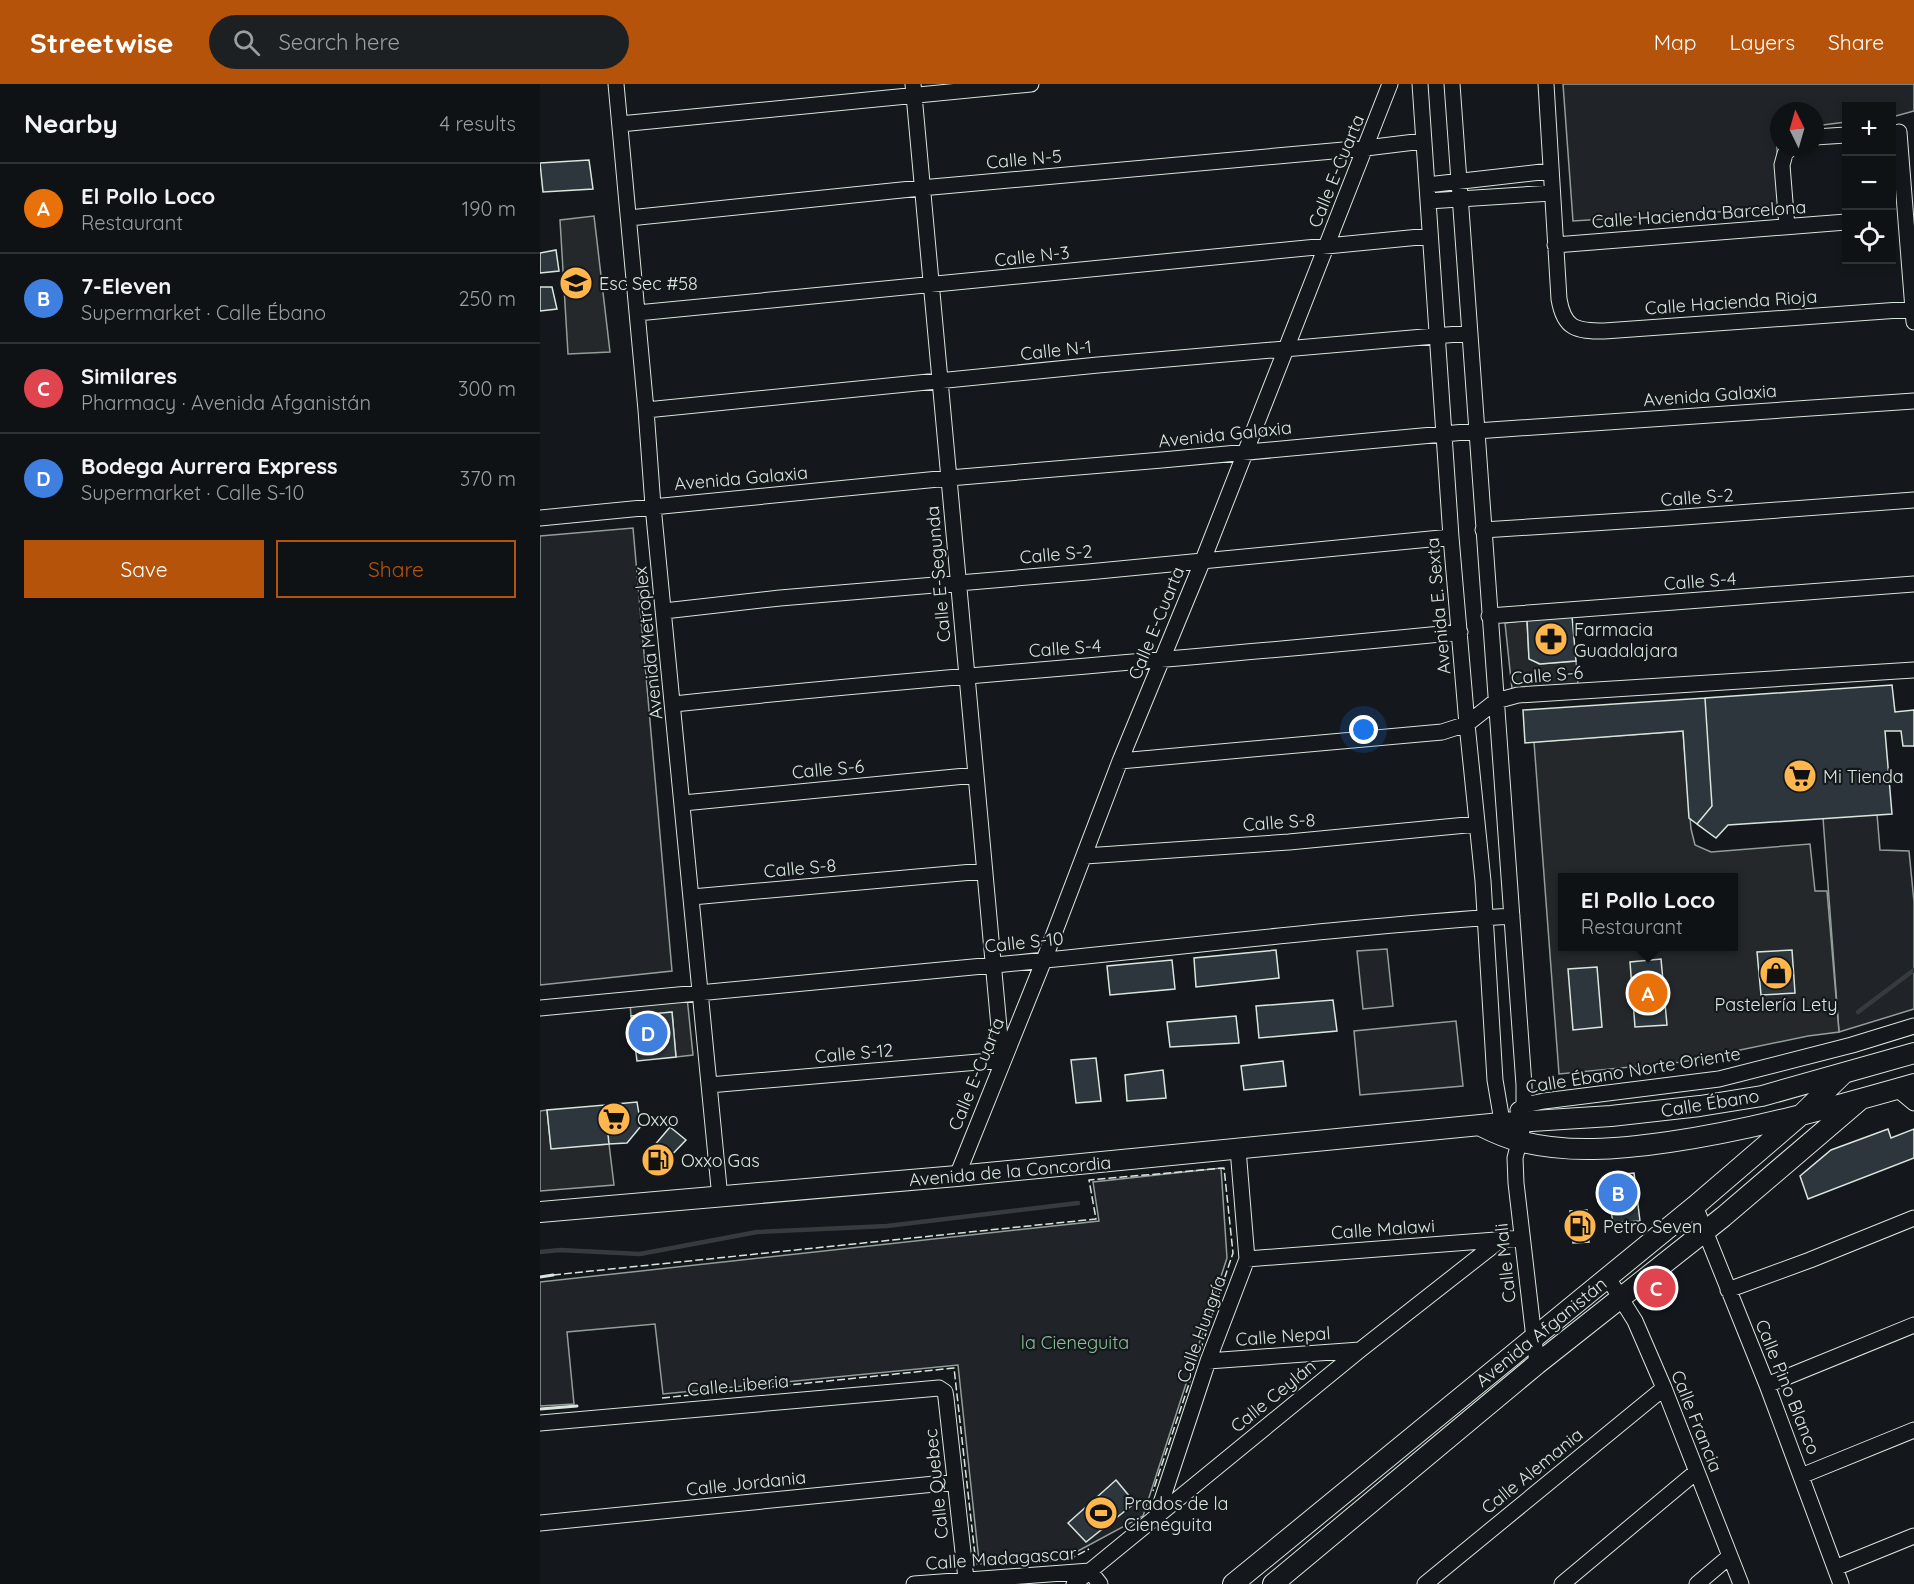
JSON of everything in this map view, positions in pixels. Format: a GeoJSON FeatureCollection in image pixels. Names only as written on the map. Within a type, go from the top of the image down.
{"type":"FeatureCollection","features":[{"type":"Feature","properties":{"kind":"main road","name":"Calle Ébano"},"geometry":{"type":"LineString","coordinates":[[1906,1087],[1730,1133],[1642,1146],[1586,1149],[1551,1147],[1510,1140],[1524,1113],[1611,1116],[1701,1106],[1762,1096],[1914,1053]]}},
{"type":"Feature","properties":{"kind":"main road","name":"Avenida Afganistán"},"geometry":{"type":"LineString","coordinates":[[1233,1584],[1695,1206],[1801,1115],[1843,1073]]}},
{"type":"Feature","properties":{"kind":"main road","name":"Avenida Afganistán"},"geometry":{"type":"LineString","coordinates":[[1273,1584],[1537,1364],[1741,1202],[1860,1100]]}},
{"type":"Feature","properties":{"kind":"main road","name":"Avenida de la Concordia"},"geometry":{"type":"LineString","coordinates":[[540,1212],[720,1198],[1480,1125],[1510,1140]]}},
{"type":"Feature","properties":{"kind":"street","name":"Avenida Metroplex"},"geometry":{"type":"LineString","coordinates":[[616,84],[653,506],[674,704],[720,1198]]}},
{"type":"Feature","properties":{"kind":"street"},"geometry":{"type":"LineString","coordinates":[[620,124],[913,90],[1031,84]]}},
{"type":"Feature","properties":{"kind":"street","name":"Calle E-Cuarta"},"geometry":{"type":"LineString","coordinates":[[957,1176],[1390,84]]}},
{"type":"Feature","properties":{"kind":"street","name":"Avenida E. Sexta"},"geometry":{"type":"LineString","coordinates":[[1420,84],[1451,537],[1483,881],[1495,1080],[1510,1140]]}},
{"type":"Feature","properties":{"kind":"street"},"geometry":{"type":"LineString","coordinates":[[1452,84],[1524,1113]]}},
{"type":"Feature","properties":{"kind":"street"},"geometry":{"type":"LineString","coordinates":[[1546,84],[1555,245]]}},
{"type":"Feature","properties":{"kind":"street","name":"Calle E-Segunda"},"geometry":{"type":"LineString","coordinates":[[913,90],[1002,1060]]}},
{"type":"Feature","properties":{"kind":"street"},"geometry":{"type":"LineString","coordinates":[[1902,131],[1904,218],[1914,313]]}},
{"type":"Feature","properties":{"kind":"street"},"geometry":{"type":"LineString","coordinates":[[1824,136],[1842,135]]}},
{"type":"Feature","properties":{"kind":"street","name":"Calle N-5"},"geometry":{"type":"LineString","coordinates":[[629,218],[1423,141]]}},
{"type":"Feature","properties":{"kind":"street"},"geometry":{"type":"LineString","coordinates":[[1784,156],[1782,165],[1787,227]]}},
{"type":"Feature","properties":{"kind":"street"},"geometry":{"type":"LineString","coordinates":[[1427,185],[1550,171]]}},
{"type":"Feature","properties":{"kind":"street"},"geometry":{"type":"LineString","coordinates":[[1428,201],[1552,193]]}},
{"type":"Feature","properties":{"kind":"street","name":"Calle Hacienda Barcelona"},"geometry":{"type":"LineString","coordinates":[[1555,245],[1842,222]]}},
{"type":"Feature","properties":{"kind":"street","name":"Calle N-3"},"geometry":{"type":"LineString","coordinates":[[637,313],[1430,236]]}},
{"type":"Feature","properties":{"kind":"street","name":"Calle Hacienda Rioja"},"geometry":{"type":"LineString","coordinates":[[1555,245],[1560,310],[1565,321],[1574,328],[1604,331],[1914,313]]}},
{"type":"Feature","properties":{"kind":"street","name":"Calle N-1"},"geometry":{"type":"LineString","coordinates":[[646,410],[1470,333]]}},
{"type":"Feature","properties":{"kind":"street","name":"Avenida Galaxia"},"geometry":{"type":"LineString","coordinates":[[540,518],[1476,430],[1914,401]]}},
{"type":"Feature","properties":{"kind":"street","name":"Calle S-2"},"geometry":{"type":"LineString","coordinates":[[1483,530],[1914,500]]}},
{"type":"Feature","properties":{"kind":"street","name":"Calle S-2"},"geometry":{"type":"LineString","coordinates":[[664,611],[780,598],[1451,537]]}},
{"type":"Feature","properties":{"kind":"street","name":"Calle S-4"},"geometry":{"type":"LineString","coordinates":[[1489,616],[1914,584]]}},
{"type":"Feature","properties":{"kind":"street","name":"Calle S-4"},"geometry":{"type":"LineString","coordinates":[[674,704],[967,675],[1162,661],[1460,632]]}},
{"type":"Feature","properties":{"kind":"street","name":"Calle S-6"},"geometry":{"type":"LineString","coordinates":[[1120,761],[1442,732],[1467,724],[1496,701],[1518,695],[1914,670]]}},
{"type":"Feature","properties":{"kind":"street","name":"Calle S-6"},"geometry":{"type":"LineString","coordinates":[[683,803],[976,775]]}},
{"type":"Feature","properties":{"kind":"street","name":"Calle S-8"},"geometry":{"type":"LineString","coordinates":[[1085,856],[1289,842],[1477,825]]}},
{"type":"Feature","properties":{"kind":"street","name":"Calle S-8"},"geometry":{"type":"LineString","coordinates":[[692,897],[984,871]]}},
{"type":"Feature","properties":{"kind":"street","name":"Calle S-10"},"geometry":{"type":"LineString","coordinates":[[540,1008],[994,965],[1203,942],[1512,916]]}},
{"type":"Feature","properties":{"kind":"street","name":"Calle Ébano Norte Oriente"},"geometry":{"type":"LineString","coordinates":[[1524,1113],[1544,1101],[1719,1079],[1842,1048],[1914,1026]]}},
{"type":"Feature","properties":{"kind":"street","name":"Calle S-12"},"geometry":{"type":"LineString","coordinates":[[709,1085],[1002,1060]]}},
{"type":"Feature","properties":{"kind":"street"},"geometry":{"type":"LineString","coordinates":[[1906,1087],[1914,1103]]}},
{"type":"Feature","properties":{"kind":"street","name":"Calle Mali"},"geometry":{"type":"LineString","coordinates":[[1510,1140],[1537,1364]]}},
{"type":"Feature","properties":{"kind":"street","name":"Calle Hungría"},"geometry":{"type":"LineString","coordinates":[[1157,1516],[1208,1361],[1247,1259],[1238,1149]]}},
{"type":"Feature","properties":{"kind":"street","name":"Calle Pino Blanco"},"geometry":{"type":"LineString","coordinates":[[1695,1206],[1767,1385],[1841,1584]]}},
{"type":"Feature","properties":{"kind":"street"},"geometry":{"type":"LineString","coordinates":[[1728,1290],[1914,1218]]}},
{"type":"Feature","properties":{"kind":"street","name":"Calle Malawi"},"geometry":{"type":"LineString","coordinates":[[1247,1259],[1522,1238]]}},
{"type":"Feature","properties":{"kind":"street","name":"Calle Ceylán"},"geometry":{"type":"LineString","coordinates":[[1074,1584],[1360,1350],[1499,1241]]}},
{"type":"Feature","properties":{"kind":"street","name":"Calle Francia"},"geometry":{"type":"LineString","coordinates":[[1608,1278],[1635,1321],[1664,1388],[1741,1584]]}},
{"type":"Feature","properties":{"kind":"street"},"geometry":{"type":"LineString","coordinates":[[1767,1385],[1914,1325]]}},
{"type":"Feature","properties":{"kind":"street","name":"Calle Nepal"},"geometry":{"type":"LineString","coordinates":[[1208,1361],[1360,1350]]}},
{"type":"Feature","properties":{"kind":"street","name":"Calle Liberia"},"geometry":{"type":"LineString","coordinates":[[540,1423],[939,1388]]}},
{"type":"Feature","properties":{"kind":"street","name":"Calle Quebec"},"geometry":{"type":"LineString","coordinates":[[939,1388],[945,1392],[946,1398],[966,1579]]}},
{"type":"Feature","properties":{"kind":"street","name":"Calle Alemania"},"geometry":{"type":"LineString","coordinates":[[1425,1584],[1664,1388]]}},
{"type":"Feature","properties":{"kind":"street"},"geometry":{"type":"LineString","coordinates":[[1802,1476],[1914,1430]]}},
{"type":"Feature","properties":{"kind":"street"},"geometry":{"type":"LineString","coordinates":[[1562,1584],[1696,1472]]}},
{"type":"Feature","properties":{"kind":"street","name":"Calle Jordania"},"geometry":{"type":"LineString","coordinates":[[540,1523],[955,1482]]}},
{"type":"Feature","properties":{"kind":"street"},"geometry":{"type":"LineString","coordinates":[[1835,1568],[1914,1536]]}},
{"type":"Feature","properties":{"kind":"street"},"geometry":{"type":"LineString","coordinates":[[1697,1584],[1730,1556]]}},
{"type":"Feature","properties":{"kind":"street"},"geometry":{"type":"LineString","coordinates":[[1089,1571],[1100,1584]]}},
{"type":"Feature","properties":{"kind":"street","name":"Calle Madagascar"},"geometry":{"type":"LineString","coordinates":[[914,1584],[1089,1571]]}},
{"type":"Feature","properties":{"kind":"green space"},"geometry":{"type":"Polygon","coordinates":[[[1563,84],[1914,84],[1914,111],[1896,116],[1896,102],[1842,102],[1842,123],[1824,125],[1824,102],[1770,102],[1770,156],[1777,156],[1780,208],[1573,221],[1563,84]]]}},
{"type":"Feature","properties":{"kind":"green space"},"geometry":{"type":"Polygon","coordinates":[[[633,528],[672,971],[540,985],[540,536],[633,528]]]}},
{"type":"Feature","properties":{"kind":"green space"},"geometry":{"type":"Polygon","coordinates":[[[1877,814],[1880,850],[1909,851],[1914,902],[1914,1009],[1839,1032],[1823,818],[1877,814]]]}},
{"type":"Feature","properties":{"kind":"green space"},"geometry":{"type":"Polygon","coordinates":[[[1387,949],[1393,1006],[1363,1009],[1357,951],[1387,949]]]}},
{"type":"Feature","properties":{"kind":"green space"},"geometry":{"type":"Polygon","coordinates":[[[1456,1021],[1463,1086],[1360,1095],[1354,1031],[1456,1021]]]}},
{"type":"Feature","properties":{"kind":"green space","name":"la Cieneguita"},"geometry":{"type":"Polygon","coordinates":[[[1221,1168],[1227,1258],[1143,1516],[1078,1551],[979,1561],[958,1365],[663,1394],[655,1324],[567,1332],[574,1404],[540,1406],[540,1282],[1099,1221],[1093,1182],[1221,1168]]]}},
{"type":"Feature","properties":{"kind":"shaded area"},"geometry":{"type":"Polygon","coordinates":[[[594,216],[610,352],[568,354],[560,220],[594,216]]]}},
{"type":"Feature","properties":{"kind":"shaded area"},"geometry":{"type":"Polygon","coordinates":[[[1527,620],[1529,658],[1539,664],[1576,661],[1578,685],[1512,689],[1505,623],[1527,620]]]}},
{"type":"Feature","properties":{"kind":"shaded area"},"geometry":{"type":"Polygon","coordinates":[[[1683,731],[1691,829],[1695,845],[1711,852],[1810,844],[1815,891],[1827,891],[1839,1032],[1808,1036],[1682,1062],[1559,1074],[1534,742],[1683,731]]]}},
{"type":"Feature","properties":{"kind":"shaded area"},"geometry":{"type":"Polygon","coordinates":[[[687,997],[693,1055],[676,1057],[672,1012],[631,1016],[630,1003],[687,997]]]}},
{"type":"Feature","properties":{"kind":"shaded area"},"geometry":{"type":"Polygon","coordinates":[[[547,1110],[551,1148],[609,1144],[614,1185],[540,1191],[540,1111],[547,1110]]]}},
{"type":"Feature","properties":{"kind":"building"},"geometry":{"type":"Polygon","coordinates":[[[589,160],[593,189],[543,192],[540,163],[589,160]]]}},
{"type":"Feature","properties":{"kind":"building"},"geometry":{"type":"Polygon","coordinates":[[[556,250],[559,271],[540,273],[540,253],[556,250]]]}},
{"type":"Feature","properties":{"kind":"building"},"geometry":{"type":"Polygon","coordinates":[[[540,287],[552,287],[557,309],[540,311],[540,287]]]}},
{"type":"Feature","properties":{"kind":"building","name":"Farmacia Guadalajara"},"geometry":{"type":"Polygon","coordinates":[[[1572,616],[1576,661],[1540,664],[1529,659],[1527,620],[1572,616]]]}},
{"type":"Feature","properties":{"kind":"building","name":"Mi Tienda"},"geometry":{"type":"Polygon","coordinates":[[[1892,685],[1895,712],[1914,710],[1914,746],[1903,746],[1901,731],[1885,731],[1892,814],[1728,825],[1716,838],[1697,824],[1712,806],[1705,698],[1892,685]]]}},
{"type":"Feature","properties":{"kind":"building"},"geometry":{"type":"Polygon","coordinates":[[[1705,698],[1712,806],[1697,824],[1689,818],[1683,731],[1525,743],[1523,710],[1705,698]]]}},
{"type":"Feature","properties":{"kind":"building"},"geometry":{"type":"Polygon","coordinates":[[[1276,950],[1279,978],[1196,987],[1194,958],[1276,950]]]}},
{"type":"Feature","properties":{"kind":"building","name":"Pastelería Lety"},"geometry":{"type":"Polygon","coordinates":[[[1792,950],[1795,993],[1761,995],[1757,952],[1792,950]]]}},
{"type":"Feature","properties":{"kind":"building"},"geometry":{"type":"Polygon","coordinates":[[[1661,959],[1667,1025],[1635,1027],[1630,962],[1661,959]]]}},
{"type":"Feature","properties":{"kind":"building"},"geometry":{"type":"Polygon","coordinates":[[[1172,960],[1175,989],[1110,995],[1107,966],[1172,960]]]}},
{"type":"Feature","properties":{"kind":"building"},"geometry":{"type":"Polygon","coordinates":[[[1597,967],[1602,1027],[1573,1030],[1568,969],[1597,967]]]}},
{"type":"Feature","properties":{"kind":"building"},"geometry":{"type":"Polygon","coordinates":[[[1333,1000],[1337,1031],[1259,1038],[1256,1006],[1333,1000]]]}},
{"type":"Feature","properties":{"kind":"building"},"geometry":{"type":"Polygon","coordinates":[[[672,1012],[676,1057],[637,1061],[631,1016],[672,1012]]]}},
{"type":"Feature","properties":{"kind":"building"},"geometry":{"type":"Polygon","coordinates":[[[1236,1016],[1239,1043],[1170,1047],[1167,1022],[1236,1016]]]}},
{"type":"Feature","properties":{"kind":"building"},"geometry":{"type":"Polygon","coordinates":[[[1096,1058],[1101,1101],[1076,1103],[1071,1060],[1096,1058]]]}},
{"type":"Feature","properties":{"kind":"building"},"geometry":{"type":"Polygon","coordinates":[[[1283,1061],[1286,1086],[1244,1090],[1241,1066],[1283,1061]]]}},
{"type":"Feature","properties":{"kind":"building"},"geometry":{"type":"Polygon","coordinates":[[[1163,1070],[1166,1098],[1127,1101],[1125,1075],[1163,1070]]]}},
{"type":"Feature","properties":{"kind":"building"},"geometry":{"type":"Polygon","coordinates":[[[637,1102],[641,1126],[627,1143],[609,1144],[605,1105],[637,1102]]]}},
{"type":"Feature","properties":{"kind":"building"},"geometry":{"type":"Polygon","coordinates":[[[605,1105],[609,1144],[551,1149],[547,1110],[605,1105]]]}},
{"type":"Feature","properties":{"kind":"building"},"geometry":{"type":"Polygon","coordinates":[[[670,1127],[686,1140],[662,1165],[648,1153],[670,1127]]]}},
{"type":"Feature","properties":{"kind":"building"},"geometry":{"type":"Polygon","coordinates":[[[1888,1129],[1891,1138],[1914,1129],[1914,1158],[1808,1199],[1800,1176],[1831,1150],[1888,1129]]]}},
{"type":"Feature","properties":{"kind":"building"},"geometry":{"type":"Polygon","coordinates":[[[1634,1173],[1640,1221],[1613,1223],[1605,1176],[1634,1173]]]}},
{"type":"Feature","properties":{"kind":"building","name":"Petro Seven"},"geometry":{"type":"Polygon","coordinates":[[[1587,1210],[1589,1242],[1573,1243],[1570,1211],[1587,1210]]]}},
{"type":"Feature","properties":{"kind":"building","name":"Prados de la Cieneguita"},"geometry":{"type":"Polygon","coordinates":[[[1116,1480],[1135,1503],[1086,1542],[1068,1523],[1116,1480]]]}},
{"type":"Feature","properties":{"kind":"waterway"},"geometry":{"type":"LineString","coordinates":[[1858,1012],[1914,970]]}},
{"type":"Feature","properties":{"kind":"waterway"},"geometry":{"type":"LineString","coordinates":[[540,1252],[560,1250],[640,1254],[757,1232],[887,1226],[1078,1203]]}},
{"type":"Feature","properties":{"kind":"fence"},"geometry":{"type":"LineString","coordinates":[[553,1275],[1096,1219],[1089,1180],[1224,1168],[1233,1253],[1153,1491]]}},
{"type":"Feature","properties":{"kind":"fence"},"geometry":{"type":"LineString","coordinates":[[662,1398],[954,1368],[976,1564],[1068,1560],[1089,1549]]}},
{"type":"Feature","properties":{"kind":"wall"},"geometry":{"type":"LineString","coordinates":[[540,1277],[553,1275]]}},
{"type":"Feature","properties":{"kind":"wall"},"geometry":{"type":"LineString","coordinates":[[540,1409],[577,1406]]}},
{"type":"Feature","properties":{"kind":"place","name":"Esc Sec #58"},"geometry":{"type":"Point","coordinates":[576,283]}},
{"type":"Feature","properties":{"kind":"place","name":"Farmacia Guadalajara"},"geometry":{"type":"Point","coordinates":[1551,639]}},
{"type":"Feature","properties":{"kind":"place","name":"Mi Tienda"},"geometry":{"type":"Point","coordinates":[1800,776]}},
{"type":"Feature","properties":{"kind":"place","name":"Pastelería Lety"},"geometry":{"type":"Point","coordinates":[1776,973]}},
{"type":"Feature","properties":{"kind":"place","name":"El Pollo Loco"},"geometry":{"type":"Point","coordinates":[1648,993]}},
{"type":"Feature","properties":{"kind":"place","name":"Bodega Aurrera Express"},"geometry":{"type":"Point","coordinates":[648,1033]}},
{"type":"Feature","properties":{"kind":"place","name":"Oxxo"},"geometry":{"type":"Point","coordinates":[614,1119]}},
{"type":"Feature","properties":{"kind":"place","name":"Oxxo Gas"},"geometry":{"type":"Point","coordinates":[658,1160]}},
{"type":"Feature","properties":{"kind":"place","name":"7-Eleven"},"geometry":{"type":"Point","coordinates":[1618,1193]}},
{"type":"Feature","properties":{"kind":"place","name":"Petro Seven"},"geometry":{"type":"Point","coordinates":[1580,1226]}},
{"type":"Feature","properties":{"kind":"place","name":"Similares"},"geometry":{"type":"Point","coordinates":[1656,1288]}},
{"type":"Feature","properties":{"kind":"place","name":"Prados de la Cieneguita"},"geometry":{"type":"Point","coordinates":[1101,1513]}}]}
